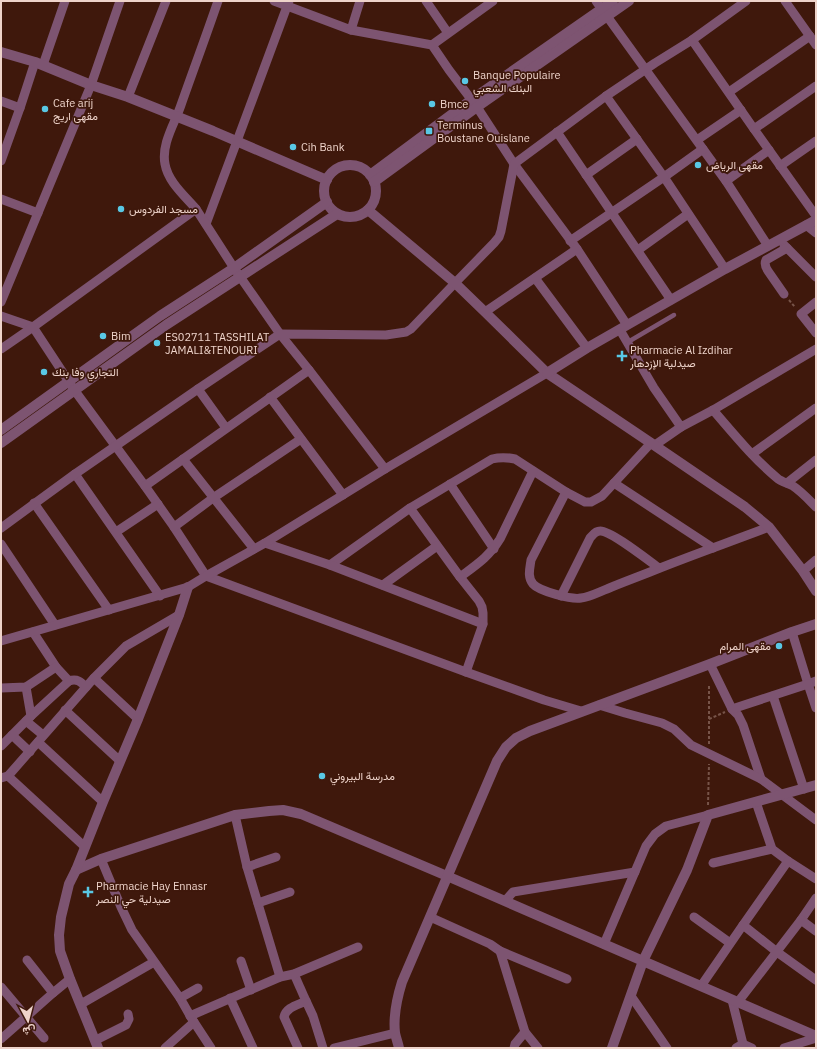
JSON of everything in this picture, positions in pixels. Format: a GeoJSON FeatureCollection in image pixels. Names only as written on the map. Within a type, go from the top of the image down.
{"type":"FeatureCollection","features":[{"type":"Feature","properties":{"kind":"street"},"geometry":{"type":"LineString","coordinates":[[2,158],[20,108],[65,1]]}},
{"type":"Feature","properties":{"kind":"street"},"geometry":{"type":"LineString","coordinates":[[1,302],[91,85],[120,1]]}},
{"type":"Feature","properties":{"kind":"street"},"geometry":{"type":"LineString","coordinates":[[128,97],[166,1]]}},
{"type":"Feature","properties":{"kind":"street"},"geometry":{"type":"LineString","coordinates":[[218,1],[167,142],[165,162],[170,177],[196,209],[280,334],[385,469]]}},
{"type":"Feature","properties":{"kind":"street"},"geometry":{"type":"LineString","coordinates":[[274,1],[288,3],[352,30],[432,45],[514,164],[577,249],[624,328],[628,342],[654,388],[681,427]]}},
{"type":"Feature","properties":{"kind":"street"},"geometry":{"type":"LineString","coordinates":[[352,30],[360,1]]}},
{"type":"Feature","properties":{"kind":"street"},"geometry":{"type":"LineString","coordinates":[[426,1],[448,33]]}},
{"type":"Feature","properties":{"kind":"street"},"geometry":{"type":"LineString","coordinates":[[432,45],[482,4],[493,1]]}},
{"type":"Feature","properties":{"kind":"street"},"geometry":{"type":"LineString","coordinates":[[372,178],[613,1]]}},
{"type":"Feature","properties":{"kind":"street"},"geometry":{"type":"LineString","coordinates":[[602,9],[629,1]]}},
{"type":"Feature","properties":{"kind":"street"},"geometry":{"type":"LineString","coordinates":[[1,528],[75,474],[280,334],[386,334],[406,332],[412,329],[499,237],[514,164],[606,96],[692,40],[746,1]]}},
{"type":"Feature","properties":{"kind":"street"},"geometry":{"type":"LineString","coordinates":[[785,1],[816,44]]}},
{"type":"Feature","properties":{"kind":"street"},"geometry":{"type":"LineString","coordinates":[[206,224],[288,3]]}},
{"type":"Feature","properties":{"kind":"street"},"geometry":{"type":"LineString","coordinates":[[602,9],[726,180],[768,246]]}},
{"type":"Feature","properties":{"kind":"street"},"geometry":{"type":"LineString","coordinates":[[729,92],[810,36]]}},
{"type":"Feature","properties":{"kind":"street"},"geometry":{"type":"LineString","coordinates":[[692,40],[816,216]]}},
{"type":"Feature","properties":{"kind":"street"},"geometry":{"type":"LineString","coordinates":[[1,52],[39,63],[91,85],[128,97],[237,141],[327,180]]}},
{"type":"Feature","properties":{"kind":"street"},"geometry":{"type":"LineString","coordinates":[[754,129],[816,86]]}},
{"type":"Feature","properties":{"kind":"street"},"geometry":{"type":"LineString","coordinates":[[606,96],[664,177],[725,269]]}},
{"type":"Feature","properties":{"kind":"street"},"geometry":{"type":"LineString","coordinates":[[1,101],[20,108]]}},
{"type":"Feature","properties":{"kind":"street"},"geometry":{"type":"LineString","coordinates":[[697,140],[741,110]]}},
{"type":"Feature","properties":{"kind":"street"},"geometry":{"type":"LineString","coordinates":[[557,132],[672,300]]}},
{"type":"Feature","properties":{"kind":"street"},"geometry":{"type":"LineString","coordinates":[[586,175],[636,139]]}},
{"type":"Feature","properties":{"kind":"street"},"geometry":{"type":"LineString","coordinates":[[780,166],[816,141]]}},
{"type":"Feature","properties":{"kind":"street"},"geometry":{"type":"LineString","coordinates":[[570,240],[703,149]]}},
{"type":"Feature","properties":{"kind":"street"},"geometry":{"type":"LineString","coordinates":[[726,180],[769,150]]}},
{"type":"Feature","properties":{"kind":"street"},"geometry":{"type":"LineString","coordinates":[[356,166],[364,170],[372,178],[376,189],[375,197],[368,210],[361,215],[345,217],[331,209],[325,195],[325,187],[327,180],[332,173],[339,168],[356,166]]}},
{"type":"Feature","properties":{"kind":"street"},"geometry":{"type":"LineString","coordinates":[[1,199],[38,213]]}},
{"type":"Feature","properties":{"kind":"street"},"geometry":{"type":"LineString","coordinates":[[1,443],[166,325],[327,202]]}},
{"type":"Feature","properties":{"kind":"street"},"geometry":{"type":"LineString","coordinates":[[1,348],[33,327],[196,209]]}},
{"type":"Feature","properties":{"kind":"street"},"geometry":{"type":"LineString","coordinates":[[368,210],[455,283],[547,373],[745,507],[770,527],[816,591]]}},
{"type":"Feature","properties":{"kind":"street"},"geometry":{"type":"LineString","coordinates":[[1,430],[160,316],[338,214]]}},
{"type":"Feature","properties":{"kind":"street"},"geometry":{"type":"LineString","coordinates":[[638,250],[688,214]]}},
{"type":"Feature","properties":{"kind":"street"},"geometry":{"type":"LineString","coordinates":[[1,641],[188,587],[254,549],[587,348],[725,269],[816,220]]}},
{"type":"Feature","properties":{"kind":"street"},"geometry":{"type":"LineString","coordinates":[[806,225],[816,233]]}},
{"type":"Feature","properties":{"kind":"street"},"geometry":{"type":"LineString","coordinates":[[778,240],[816,277]]}},
{"type":"Feature","properties":{"kind":"street"},"geometry":{"type":"LineString","coordinates":[[784,294],[766,268],[765,262],[787,248]]}},
{"type":"Feature","properties":{"kind":"street"},"geometry":{"type":"LineString","coordinates":[[485,312],[577,249]]}},
{"type":"Feature","properties":{"kind":"street"},"geometry":{"type":"LineString","coordinates":[[535,278],[587,348]]}},
{"type":"Feature","properties":{"kind":"street"},"geometry":{"type":"LineString","coordinates":[[816,302],[801,314],[816,333]]}},
{"type":"Feature","properties":{"kind":"street"},"geometry":{"type":"LineString","coordinates":[[1,316],[33,327],[75,391],[158,504],[206,576],[466,672],[544,700],[581,711]]}},
{"type":"Feature","properties":{"kind":"street"},"geometry":{"type":"LineString","coordinates":[[330,565],[410,508],[492,460],[500,457],[515,459],[566,492],[585,502],[591,502],[602,496],[653,444],[814,353]]}},
{"type":"Feature","properties":{"kind":"street"},"geometry":{"type":"LineString","coordinates":[[145,486],[309,370]]}},
{"type":"Feature","properties":{"kind":"street"},"geometry":{"type":"LineString","coordinates":[[198,389],[226,428]]}},
{"type":"Feature","properties":{"kind":"street"},"geometry":{"type":"LineString","coordinates":[[270,397],[343,495]]}},
{"type":"Feature","properties":{"kind":"street"},"geometry":{"type":"LineString","coordinates":[[752,454],[816,408]]}},
{"type":"Feature","properties":{"kind":"street"},"geometry":{"type":"LineString","coordinates":[[713,410],[752,454],[777,479],[797,489],[816,507]]}},
{"type":"Feature","properties":{"kind":"street"},"geometry":{"type":"LineString","coordinates":[[174,527],[301,439]]}},
{"type":"Feature","properties":{"kind":"street"},"geometry":{"type":"LineString","coordinates":[[183,459],[254,549]]}},
{"type":"Feature","properties":{"kind":"street"},"geometry":{"type":"LineString","coordinates":[[787,483],[816,460]]}},
{"type":"Feature","properties":{"kind":"street"},"geometry":{"type":"LineString","coordinates":[[460,577],[487,557],[494,549],[533,471]]}},
{"type":"Feature","properties":{"kind":"street"},"geometry":{"type":"LineString","coordinates":[[75,474],[160,596]]}},
{"type":"Feature","properties":{"kind":"street"},"geometry":{"type":"LineString","coordinates":[[450,484],[494,549]]}},
{"type":"Feature","properties":{"kind":"street"},"geometry":{"type":"LineString","coordinates":[[614,484],[713,548]]}},
{"type":"Feature","properties":{"kind":"street"},"geometry":{"type":"LineString","coordinates":[[566,492],[531,560],[529,571],[532,583],[538,588],[574,599],[582,598],[770,527]]}},
{"type":"Feature","properties":{"kind":"street"},"geometry":{"type":"LineString","coordinates":[[34,504],[109,610]]}},
{"type":"Feature","properties":{"kind":"street"},"geometry":{"type":"LineString","coordinates":[[116,532],[158,504]]}},
{"type":"Feature","properties":{"kind":"street"},"geometry":{"type":"LineString","coordinates":[[410,508],[460,577],[480,601],[483,613],[483,624],[466,672]]}},
{"type":"Feature","properties":{"kind":"street"},"geometry":{"type":"LineString","coordinates":[[561,596],[590,538],[595,533],[600,531],[605,531],[614,536],[659,568]]}},
{"type":"Feature","properties":{"kind":"street"},"geometry":{"type":"LineString","coordinates":[[265,542],[330,565],[483,624]]}},
{"type":"Feature","properties":{"kind":"street"},"geometry":{"type":"LineString","coordinates":[[1,544],[55,625]]}},
{"type":"Feature","properties":{"kind":"street"},"geometry":{"type":"LineString","coordinates":[[383,585],[437,546]]}},
{"type":"Feature","properties":{"kind":"street"},"geometry":{"type":"LineString","coordinates":[[803,571],[816,560]]}},
{"type":"Feature","properties":{"kind":"street"},"geometry":{"type":"LineString","coordinates":[[128,1014],[129,1020],[126,1025],[97,1044],[60,951],[59,935],[61,917],[69,884],[138,719],[179,615],[188,587]]}},
{"type":"Feature","properties":{"kind":"street"},"geometry":{"type":"LineString","coordinates":[[84,847],[5,777],[30,752],[86,686],[126,646],[179,615]]}},
{"type":"Feature","properties":{"kind":"street"},"geometry":{"type":"LineString","coordinates":[[399,1048],[395,1033],[395,1014],[402,982],[497,761],[506,747],[516,738],[530,730],[816,624]]}},
{"type":"Feature","properties":{"kind":"street"},"geometry":{"type":"LineString","coordinates":[[33,632],[56,667],[70,681]]}},
{"type":"Feature","properties":{"kind":"street"},"geometry":{"type":"LineString","coordinates":[[792,632],[812,682],[816,708]]}},
{"type":"Feature","properties":{"kind":"street"},"geometry":{"type":"LineString","coordinates":[[710,664],[732,709],[744,725],[761,779]]}},
{"type":"Feature","properties":{"kind":"street"},"geometry":{"type":"LineString","coordinates":[[1,688],[26,687],[56,667]]}},
{"type":"Feature","properties":{"kind":"street"},"geometry":{"type":"LineString","coordinates":[[94,678],[138,719]]}},
{"type":"Feature","properties":{"kind":"street"},"geometry":{"type":"LineString","coordinates":[[1,746],[70,681],[78,680],[86,686]]}},
{"type":"Feature","properties":{"kind":"street"},"geometry":{"type":"LineString","coordinates":[[732,709],[812,682]]}},
{"type":"Feature","properties":{"kind":"street"},"geometry":{"type":"LineString","coordinates":[[26,687],[28,719],[40,739],[103,802]]}},
{"type":"Feature","properties":{"kind":"street"},"geometry":{"type":"LineString","coordinates":[[773,696],[804,789]]}},
{"type":"Feature","properties":{"kind":"street"},"geometry":{"type":"LineString","coordinates":[[599,705],[662,723],[674,729],[691,745],[761,779],[816,820]]}},
{"type":"Feature","properties":{"kind":"street"},"geometry":{"type":"LineString","coordinates":[[65,710],[120,761]]}},
{"type":"Feature","properties":{"kind":"street"},"geometry":{"type":"LineString","coordinates":[[12,735],[30,752]]}},
{"type":"Feature","properties":{"kind":"street"},"geometry":{"type":"LineString","coordinates":[[604,944],[646,846],[655,834],[666,826],[816,785]]}},
{"type":"Feature","properties":{"kind":"street"},"geometry":{"type":"LineString","coordinates":[[756,802],[772,849],[816,879]]}},
{"type":"Feature","properties":{"kind":"street"},"geometry":{"type":"LineString","coordinates":[[76,870],[101,859],[236,815],[269,810],[283,810],[300,814],[447,876],[816,1037]]}},
{"type":"Feature","properties":{"kind":"street"},"geometry":{"type":"LineString","coordinates":[[236,815],[247,867],[280,977]]}},
{"type":"Feature","properties":{"kind":"street"},"geometry":{"type":"LineString","coordinates":[[612,1048],[643,961],[687,870],[708,815]]}},
{"type":"Feature","properties":{"kind":"street"},"geometry":{"type":"LineString","coordinates":[[712,863],[772,849]]}},
{"type":"Feature","properties":{"kind":"street"},"geometry":{"type":"LineString","coordinates":[[247,867],[276,857]]}},
{"type":"Feature","properties":{"kind":"street"},"geometry":{"type":"LineString","coordinates":[[101,859],[132,930],[180,998],[211,1048]]}},
{"type":"Feature","properties":{"kind":"street"},"geometry":{"type":"LineString","coordinates":[[701,986],[788,861]]}},
{"type":"Feature","properties":{"kind":"street"},"geometry":{"type":"LineString","coordinates":[[505,901],[512,892],[635,872]]}},
{"type":"Feature","properties":{"kind":"street"},"geometry":{"type":"LineString","coordinates":[[258,903],[290,892]]}},
{"type":"Feature","properties":{"kind":"street"},"geometry":{"type":"LineString","coordinates":[[735,1001],[777,952],[816,898]]}},
{"type":"Feature","properties":{"kind":"street"},"geometry":{"type":"LineString","coordinates":[[430,917],[490,944],[500,951],[567,979]]}},
{"type":"Feature","properties":{"kind":"street"},"geometry":{"type":"LineString","coordinates":[[694,917],[730,943]]}},
{"type":"Feature","properties":{"kind":"street"},"geometry":{"type":"LineString","coordinates":[[801,920],[816,931]]}},
{"type":"Feature","properties":{"kind":"street"},"geometry":{"type":"LineString","coordinates":[[743,925],[816,980]]}},
{"type":"Feature","properties":{"kind":"street"},"geometry":{"type":"LineString","coordinates":[[165,1048],[192,1019],[230,998],[280,977],[294,974],[358,947]]}},
{"type":"Feature","properties":{"kind":"street"},"geometry":{"type":"LineString","coordinates":[[500,951],[525,1032],[538,1048]]}},
{"type":"Feature","properties":{"kind":"street"},"geometry":{"type":"LineString","coordinates":[[27,960],[53,993]]}},
{"type":"Feature","properties":{"kind":"street"},"geometry":{"type":"LineString","coordinates":[[241,961],[251,990]]}},
{"type":"Feature","properties":{"kind":"street"},"geometry":{"type":"LineString","coordinates":[[81,1004],[154,962]]}},
{"type":"Feature","properties":{"kind":"street"},"geometry":{"type":"LineString","coordinates":[[294,974],[313,1016],[323,1048]]}},
{"type":"Feature","properties":{"kind":"street"},"geometry":{"type":"LineString","coordinates":[[1,1039],[70,979]]}},
{"type":"Feature","properties":{"kind":"street"},"geometry":{"type":"LineString","coordinates":[[1,987],[44,1038]]}},
{"type":"Feature","properties":{"kind":"street"},"geometry":{"type":"LineString","coordinates":[[180,998],[198,988]]}},
{"type":"Feature","properties":{"kind":"street"},"geometry":{"type":"LineString","coordinates":[[631,996],[667,1048]]}},
{"type":"Feature","properties":{"kind":"street"},"geometry":{"type":"LineString","coordinates":[[230,998],[253,1048]]}},
{"type":"Feature","properties":{"kind":"street"},"geometry":{"type":"LineString","coordinates":[[298,1048],[284,1017],[287,1010],[306,1001]]}},
{"type":"Feature","properties":{"kind":"street"},"geometry":{"type":"LineString","coordinates":[[735,1001],[744,1047]]}},
{"type":"Feature","properties":{"kind":"street"},"geometry":{"type":"LineString","coordinates":[[514,1048],[515,1044],[525,1032]]}},
{"type":"Feature","properties":{"kind":"street"},"geometry":{"type":"LineString","coordinates":[[334,1048],[395,1033]]}},
{"type":"Feature","properties":{"kind":"street"},"geometry":{"type":"LineString","coordinates":[[784,1048],[816,1037]]}},
{"type":"Feature","properties":{"kind":"street"},"geometry":{"type":"LineString","coordinates":[[1,1044],[4,1048]]}},
{"type":"Feature","properties":{"kind":"lane"},"geometry":{"type":"LineString","coordinates":[[628,342],[674,314]]}},
{"type":"Feature","properties":{"kind":"path"},"geometry":{"type":"LineString","coordinates":[[784,294],[801,314]]}},
{"type":"Feature","properties":{"kind":"path"},"geometry":{"type":"LineString","coordinates":[[708,815],[710,664]]}},
{"type":"Feature","properties":{"kind":"path"},"geometry":{"type":"LineString","coordinates":[[709,719],[732,709]]}},
{"type":"Feature","properties":{"kind":"place","name":"Banque Populaire البنك الشعبي"},"geometry":{"type":"Point","coordinates":[465,81]}},
{"type":"Feature","properties":{"kind":"place","name":"Bmce"},"geometry":{"type":"Point","coordinates":[432,104]}},
{"type":"Feature","properties":{"kind":"place","name":"Cafe arij مقهى اريج"},"geometry":{"type":"Point","coordinates":[45,109]}},
{"type":"Feature","properties":{"kind":"place","name":"Terminus Boustane Ouislane"},"geometry":{"type":"Point","coordinates":[429,131]}},
{"type":"Feature","properties":{"kind":"place","name":"Cih Bank"},"geometry":{"type":"Point","coordinates":[293,147]}},
{"type":"Feature","properties":{"kind":"place","name":"مقهى الرياض"},"geometry":{"type":"Point","coordinates":[698,165]}},
{"type":"Feature","properties":{"kind":"place","name":"مسجد الفردوس"},"geometry":{"type":"Point","coordinates":[121,209]}},
{"type":"Feature","properties":{"kind":"place","name":"Bim"},"geometry":{"type":"Point","coordinates":[103,336]}},
{"type":"Feature","properties":{"kind":"place","name":"ES02711 TASSHILAT JAMALI&TENOURI"},"geometry":{"type":"Point","coordinates":[157,343]}},
{"type":"Feature","properties":{"kind":"place","name":"Pharmacie Al Izdihar صيدلية الإزدهار"},"geometry":{"type":"Point","coordinates":[622,356]}},
{"type":"Feature","properties":{"kind":"place","name":"التجاري وفا بنك"},"geometry":{"type":"Point","coordinates":[44,372]}},
{"type":"Feature","properties":{"kind":"place","name":"مقهى المرام"},"geometry":{"type":"Point","coordinates":[779,646]}},
{"type":"Feature","properties":{"kind":"place","name":"مدرسة البيروني"},"geometry":{"type":"Point","coordinates":[322,776]}},
{"type":"Feature","properties":{"kind":"place","name":"Pharmacie Hay Ennasr صيدلية حي النصر"},"geometry":{"type":"Point","coordinates":[88,892]}}]}
